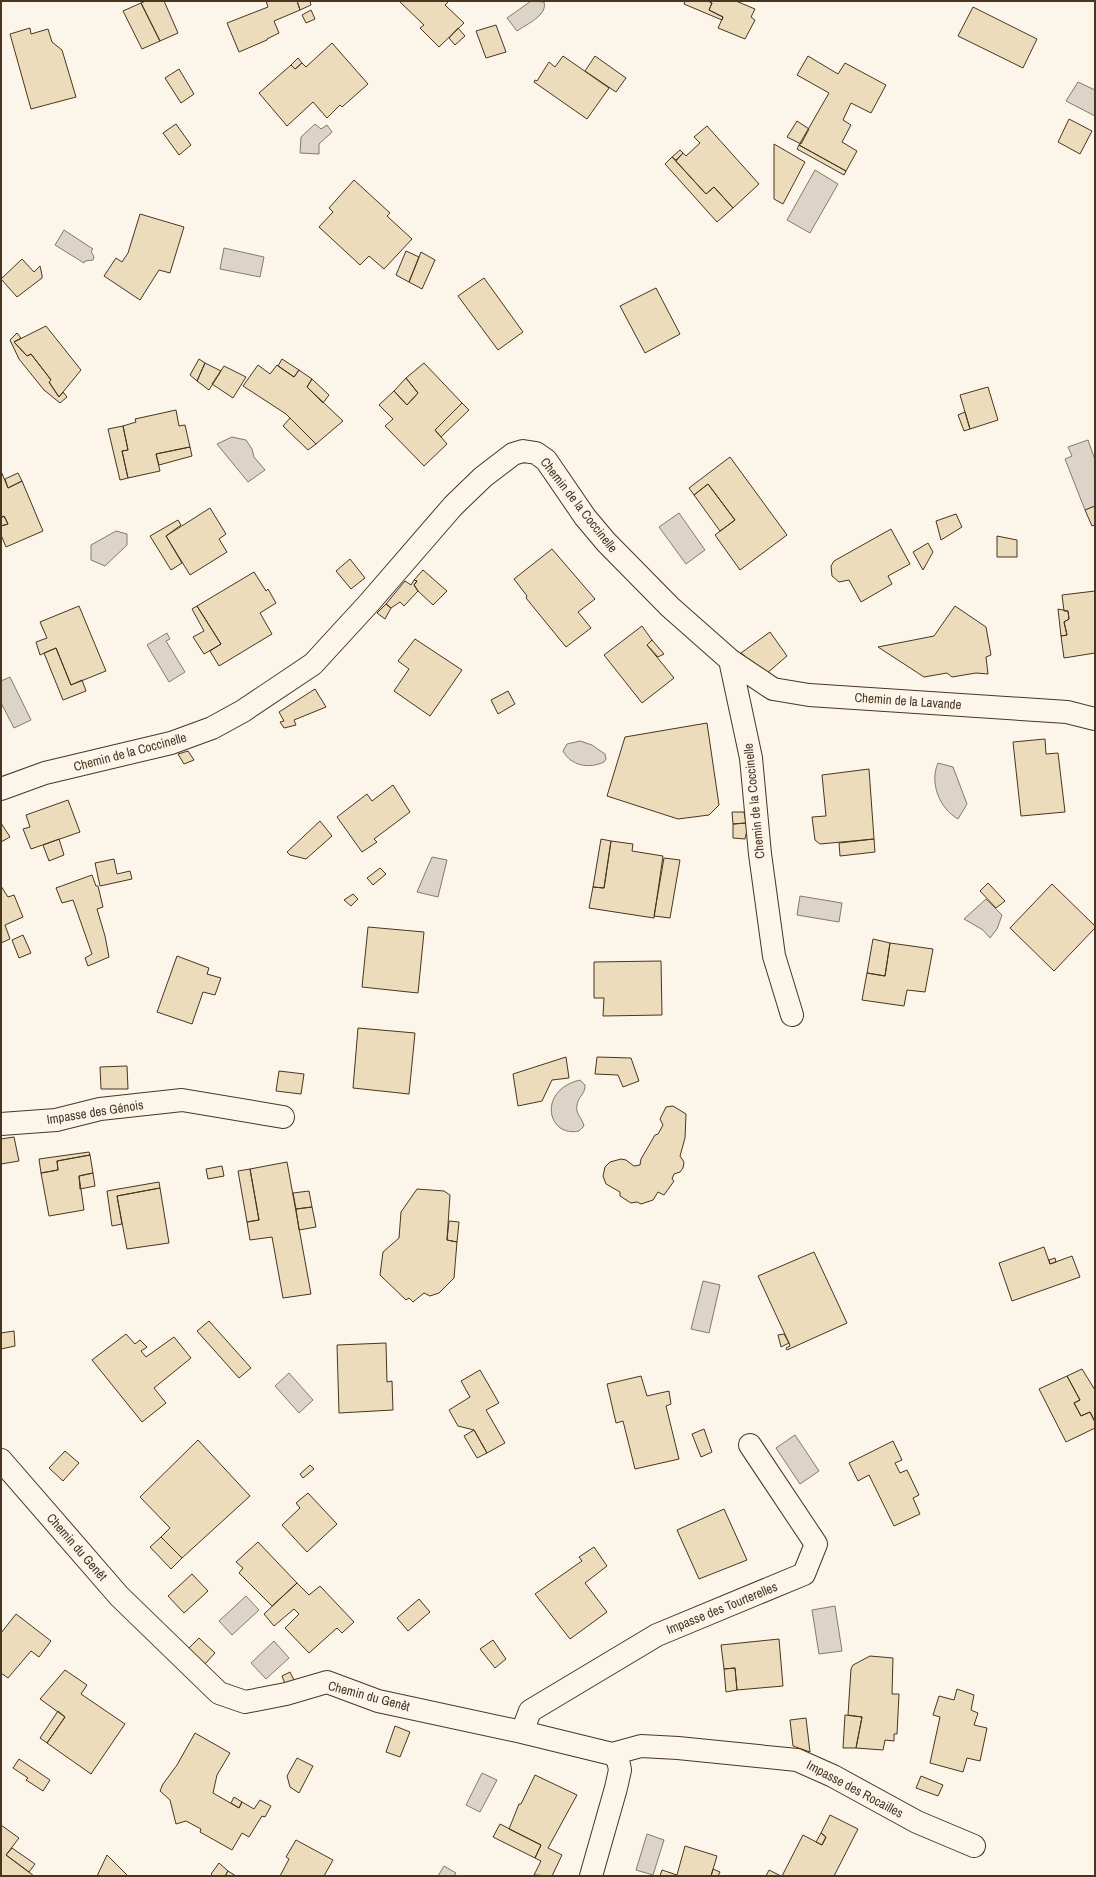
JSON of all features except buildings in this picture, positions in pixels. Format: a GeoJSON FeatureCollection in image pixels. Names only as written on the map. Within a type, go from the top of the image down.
{"type":"FeatureCollection","features":[{"type":"Feature","properties":{"kind":"street","name":"Chemin de la Coccinelle"},"geometry":{"type":"LineString","coordinates":[[1,789],[45,773],[171,743],[212,728],[243,711],[313,664],[369,603],[453,506],[483,477],[505,458],[523,451],[536,453],[546,460],[585,517],[606,542],[670,607],[730,660],[751,758],[760,854],[774,956],[792,1015]]}},
{"type":"Feature","properties":{"kind":"street","name":"Chemin de la Lavande"},"geometry":{"type":"LineString","coordinates":[[730,660],[773,689],[809,694],[1066,712],[1095,719]]}},
{"type":"Feature","properties":{"kind":"street","name":"Impasse des Génois"},"geometry":{"type":"LineString","coordinates":[[1,1124],[56,1120],[100,1109],[182,1100],[283,1116]]}},
{"type":"Feature","properties":{"kind":"street","name":"Impasse des Tourterelles"},"geometry":{"type":"LineString","coordinates":[[522,1732],[530,1711],[657,1635],[804,1574],[816,1544],[750,1445]]}},
{"type":"Feature","properties":{"kind":"street","name":"Chemin du Genêt"},"geometry":{"type":"LineString","coordinates":[[1,1460],[119,1596],[219,1693],[245,1702],[286,1694],[327,1682],[378,1701],[522,1732],[612,1754]]}},
{"type":"Feature","properties":{"kind":"street","name":"Impasse des Rocailles"},"geometry":{"type":"LineString","coordinates":[[612,1754],[641,1746],[678,1748],[797,1760],[834,1776],[917,1822],[974,1846]]}},
{"type":"Feature","properties":{"kind":"street"},"geometry":{"type":"LineString","coordinates":[[591,1876],[620,1770],[618,1760],[612,1754]]}},
{"type":"Feature","properties":{"kind":"shaded area"},"geometry":{"type":"Polygon","coordinates":[[[531,1],[544,2],[543,11],[536,19],[517,31],[507,18],[531,1]]]}},
{"type":"Feature","properties":{"kind":"shaded area"},"geometry":{"type":"Polygon","coordinates":[[[1078,82],[1095,90],[1095,116],[1066,101],[1078,82]]]}},
{"type":"Feature","properties":{"kind":"shaded area"},"geometry":{"type":"Polygon","coordinates":[[[315,124],[321,129],[327,125],[332,132],[319,144],[319,154],[300,153],[301,137],[315,124]]]}},
{"type":"Feature","properties":{"kind":"shaded area"},"geometry":{"type":"Polygon","coordinates":[[[815,170],[838,184],[810,233],[787,220],[815,170]]]}},
{"type":"Feature","properties":{"kind":"shaded area"},"geometry":{"type":"Polygon","coordinates":[[[64,230],[93,249],[91,251],[94,257],[93,260],[85,261],[84,263],[55,245],[64,230]]]}},
{"type":"Feature","properties":{"kind":"shaded area"},"geometry":{"type":"Polygon","coordinates":[[[224,248],[264,257],[260,277],[220,269],[224,248]]]}},
{"type":"Feature","properties":{"kind":"shaded area"},"geometry":{"type":"Polygon","coordinates":[[[232,437],[246,440],[252,449],[254,457],[265,470],[248,482],[217,444],[232,437]]]}},
{"type":"Feature","properties":{"kind":"shaded area"},"geometry":{"type":"Polygon","coordinates":[[[1088,440],[1095,460],[1095,506],[1085,510],[1065,459],[1072,456],[1068,447],[1088,440]]]}},
{"type":"Feature","properties":{"kind":"shaded area"},"geometry":{"type":"Polygon","coordinates":[[[679,513],[705,550],[686,564],[659,527],[679,513]]]}},
{"type":"Feature","properties":{"kind":"shaded area"},"geometry":{"type":"Polygon","coordinates":[[[116,531],[127,534],[127,545],[105,566],[91,560],[91,545],[116,531]]]}},
{"type":"Feature","properties":{"kind":"shaded area"},"geometry":{"type":"Polygon","coordinates":[[[167,633],[170,639],[166,641],[185,672],[169,682],[147,645],[167,633]]]}},
{"type":"Feature","properties":{"kind":"shaded area"},"geometry":{"type":"Polygon","coordinates":[[[10,677],[31,720],[14,728],[1,703],[1,681],[10,677]]]}},
{"type":"Feature","properties":{"kind":"shaded area"},"geometry":{"type":"Polygon","coordinates":[[[580,741],[592,745],[605,754],[606,759],[604,762],[587,766],[576,763],[566,756],[563,751],[567,744],[580,741]]]}},
{"type":"Feature","properties":{"kind":"shaded area"},"geometry":{"type":"Polygon","coordinates":[[[938,763],[953,767],[967,804],[958,819],[946,809],[938,795],[935,779],[938,763]]]}},
{"type":"Feature","properties":{"kind":"shaded area"},"geometry":{"type":"Polygon","coordinates":[[[432,857],[447,860],[438,897],[417,892],[432,857]]]}},
{"type":"Feature","properties":{"kind":"shaded area"},"geometry":{"type":"Polygon","coordinates":[[[800,896],[842,903],[839,922],[797,915],[800,896]]]}},
{"type":"Feature","properties":{"kind":"shaded area"},"geometry":{"type":"Polygon","coordinates":[[[986,899],[1002,915],[997,929],[990,938],[983,930],[964,919],[986,899]]]}},
{"type":"Feature","properties":{"kind":"shaded area"},"geometry":{"type":"Polygon","coordinates":[[[580,1080],[585,1085],[585,1088],[578,1102],[577,1108],[578,1114],[584,1126],[579,1131],[568,1131],[560,1127],[554,1121],[551,1112],[552,1102],[557,1093],[566,1085],[580,1080]]]}},
{"type":"Feature","properties":{"kind":"shaded area"},"geometry":{"type":"Polygon","coordinates":[[[703,1281],[720,1285],[709,1333],[691,1329],[703,1281]]]}},
{"type":"Feature","properties":{"kind":"shaded area"},"geometry":{"type":"Polygon","coordinates":[[[289,1373],[313,1400],[299,1413],[275,1386],[289,1373]]]}},
{"type":"Feature","properties":{"kind":"shaded area"},"geometry":{"type":"Polygon","coordinates":[[[795,1435],[819,1471],[800,1484],[776,1448],[795,1435]]]}},
{"type":"Feature","properties":{"kind":"shaded area"},"geometry":{"type":"Polygon","coordinates":[[[246,1596],[259,1610],[232,1635],[219,1621],[246,1596]]]}},
{"type":"Feature","properties":{"kind":"shaded area"},"geometry":{"type":"Polygon","coordinates":[[[835,1606],[842,1651],[819,1654],[812,1610],[835,1606]]]}},
{"type":"Feature","properties":{"kind":"shaded area"},"geometry":{"type":"Polygon","coordinates":[[[274,1641],[289,1658],[266,1679],[251,1663],[274,1641]]]}},
{"type":"Feature","properties":{"kind":"shaded area"},"geometry":{"type":"Polygon","coordinates":[[[482,1773],[497,1780],[480,1812],[466,1805],[482,1773]]]}},
{"type":"Feature","properties":{"kind":"shaded area"},"geometry":{"type":"Polygon","coordinates":[[[647,1834],[664,1840],[653,1875],[636,1870],[647,1834]]]}},
{"type":"Feature","properties":{"kind":"shaded area"},"geometry":{"type":"Polygon","coordinates":[[[444,1866],[456,1873],[454,1876],[438,1876],[444,1866]]]}}]}
